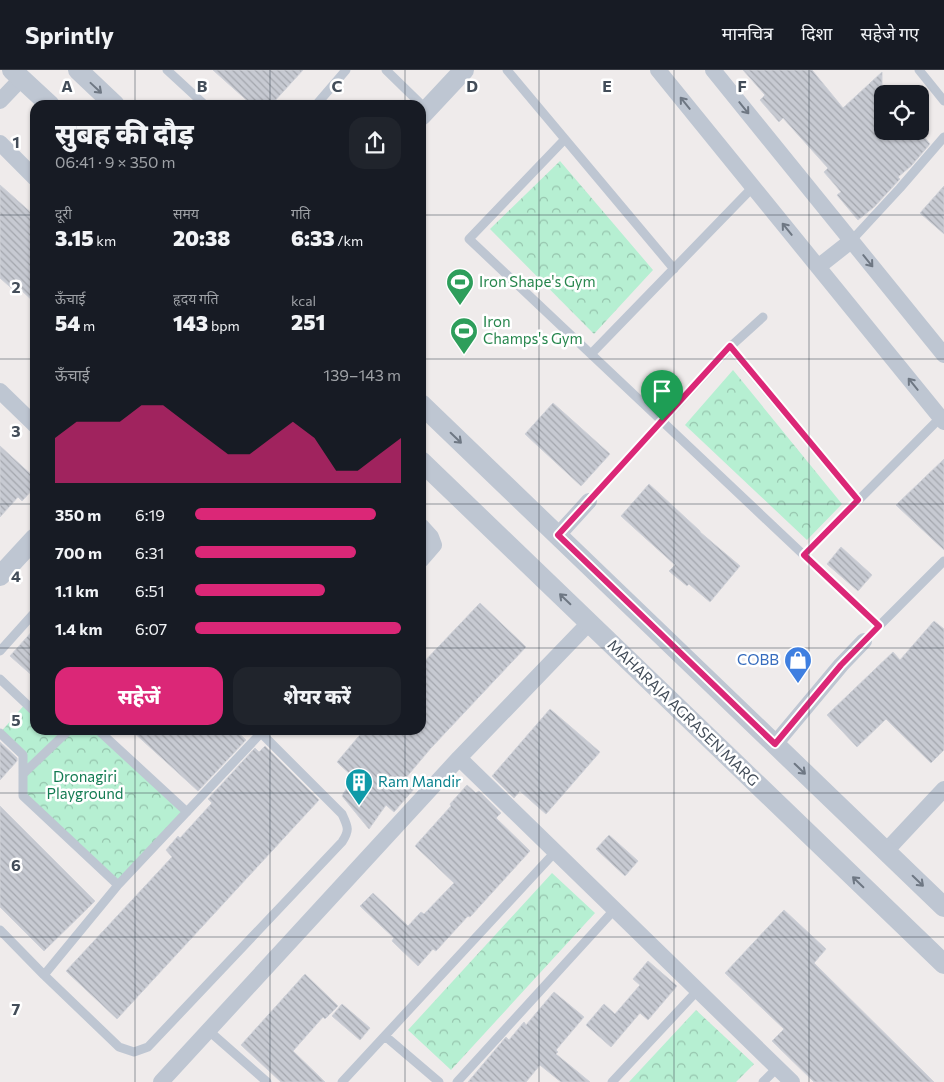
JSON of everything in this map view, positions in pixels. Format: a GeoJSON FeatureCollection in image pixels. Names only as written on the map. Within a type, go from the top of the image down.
{"type":"FeatureCollection","features":[{"type":"Feature","properties":{"kind":"street"},"geometry":{"type":"LineString","coordinates":[[78,70],[110,100]]}},
{"type":"Feature","properties":{"kind":"street"},"geometry":{"type":"LineString","coordinates":[[426,111],[464,70]]}},
{"type":"Feature","properties":{"kind":"street"},"geometry":{"type":"LineString","coordinates":[[658,70],[942,420]]}},
{"type":"Feature","properties":{"kind":"street"},"geometry":{"type":"LineString","coordinates":[[713,70],[944,355]]}},
{"type":"Feature","properties":{"kind":"street"},"geometry":{"type":"LineString","coordinates":[[0,101],[17,74],[45,100]]}},
{"type":"Feature","properties":{"kind":"street"},"geometry":{"type":"LineString","coordinates":[[0,144],[30,173]]}},
{"type":"Feature","properties":{"kind":"street"},"geometry":{"type":"LineString","coordinates":[[818,267],[851,241]]}},
{"type":"Feature","properties":{"kind":"street"},"geometry":{"type":"LineString","coordinates":[[0,391],[30,420]]}},
{"type":"Feature","properties":{"kind":"street"},"geometry":{"type":"LineString","coordinates":[[426,409],[944,907]]}},
{"type":"Feature","properties":{"kind":"street","name":"MAHARAJA AGRASEN MARG"},"geometry":{"type":"LineString","coordinates":[[426,467],[944,964]]}},
{"type":"Feature","properties":{"kind":"street"},"geometry":{"type":"LineString","coordinates":[[558,535],[589,501]]}},
{"type":"Feature","properties":{"kind":"street"},"geometry":{"type":"LineString","coordinates":[[426,531],[431,536],[434,545],[426,554]]}},
{"type":"Feature","properties":{"kind":"street"},"geometry":{"type":"LineString","coordinates":[[0,576],[30,543]]}},
{"type":"Feature","properties":{"kind":"street"},"geometry":{"type":"LineString","coordinates":[[161,1082],[459,758],[589,623]]}},
{"type":"Feature","properties":{"kind":"street"},"geometry":{"type":"LineString","coordinates":[[775,744],[841,665],[864,641]]}},
{"type":"Feature","properties":{"kind":"street"},"geometry":{"type":"LineString","coordinates":[[459,758],[792,1082]]}},
{"type":"Feature","properties":{"kind":"street"},"geometry":{"type":"LineString","coordinates":[[886,851],[944,789]]}},
{"type":"Feature","properties":{"kind":"lane"},"geometry":{"type":"LineString","coordinates":[[167,70],[200,100]]}},
{"type":"Feature","properties":{"kind":"lane"},"geometry":{"type":"LineString","coordinates":[[320,100],[346,70]]}},
{"type":"Feature","properties":{"kind":"lane"},"geometry":{"type":"LineString","coordinates":[[386,70],[413,100]]}},
{"type":"Feature","properties":{"kind":"lane"},"geometry":{"type":"LineString","coordinates":[[507,70],[674,269]]}},
{"type":"Feature","properties":{"kind":"lane"},"geometry":{"type":"LineString","coordinates":[[919,70],[944,101]]}},
{"type":"Feature","properties":{"kind":"lane"},"geometry":{"type":"LineString","coordinates":[[851,241],[944,137]]}},
{"type":"Feature","properties":{"kind":"lane"},"geometry":{"type":"LineString","coordinates":[[565,139],[469,239],[879,626]]}},
{"type":"Feature","properties":{"kind":"lane"},"geometry":{"type":"LineString","coordinates":[[591,354],[753,187]]}},
{"type":"Feature","properties":{"kind":"lane"},"geometry":{"type":"LineString","coordinates":[[589,501],[730,346],[763,317]]}},
{"type":"Feature","properties":{"kind":"lane"},"geometry":{"type":"LineString","coordinates":[[730,346],[858,500]]}},
{"type":"Feature","properties":{"kind":"lane"},"geometry":{"type":"LineString","coordinates":[[804,555],[858,500],[942,420]]}},
{"type":"Feature","properties":{"kind":"lane"},"geometry":{"type":"LineString","coordinates":[[864,641],[944,560]]}},
{"type":"Feature","properties":{"kind":"lane"},"geometry":{"type":"LineString","coordinates":[[0,651],[30,618]]}},
{"type":"Feature","properties":{"kind":"lane"},"geometry":{"type":"LineString","coordinates":[[0,679],[30,707]]}},
{"type":"Feature","properties":{"kind":"lane"},"geometry":{"type":"LineString","coordinates":[[0,733],[23,754],[23,796],[118,885]]}},
{"type":"Feature","properties":{"kind":"lane"},"geometry":{"type":"LineString","coordinates":[[23,774],[64,735]]}},
{"type":"Feature","properties":{"kind":"lane"},"geometry":{"type":"LineString","coordinates":[[103,735],[187,812]]}},
{"type":"Feature","properties":{"kind":"lane"},"geometry":{"type":"LineString","coordinates":[[44,975],[118,885],[257,735]]}},
{"type":"Feature","properties":{"kind":"lane"},"geometry":{"type":"LineString","coordinates":[[0,930],[119,1047],[134,1052],[148,1047],[347,835],[348,826],[342,814],[263,735]]}},
{"type":"Feature","properties":{"kind":"lane"},"geometry":{"type":"LineString","coordinates":[[342,1082],[556,851]]}},
{"type":"Feature","properties":{"kind":"lane"},"geometry":{"type":"LineString","coordinates":[[457,1082],[616,909]]}},
{"type":"Feature","properties":{"kind":"lane"},"geometry":{"type":"LineString","coordinates":[[612,1082],[698,990]]}},
{"type":"Feature","properties":{"kind":"lane"},"geometry":{"type":"LineString","coordinates":[[209,1031],[267,1082]]}},
{"type":"Feature","properties":{"kind":"lane"},"geometry":{"type":"LineString","coordinates":[[384,1036],[439,1082]]}},
{"type":"Feature","properties":{"kind":"lane"},"geometry":{"type":"LineString","coordinates":[[763,1082],[777,1068]]}},
{"type":"Feature","properties":{"kind":"green space"},"geometry":{"type":"Polygon","coordinates":[[[560,161],[653,270],[594,334],[490,229],[560,161]]]}},
{"type":"Feature","properties":{"kind":"green space"},"geometry":{"type":"Polygon","coordinates":[[[733,370],[842,504],[807,540],[685,425],[733,370]]]}},
{"type":"Feature","properties":{"kind":"green space","name":"Dronagiri Playground"},"geometry":{"type":"Polygon","coordinates":[[[26,703],[30,707],[30,735],[103,735],[187,812],[118,885],[23,796],[23,755],[0,733],[26,703]]]}},
{"type":"Feature","properties":{"kind":"green space"},"geometry":{"type":"Polygon","coordinates":[[[552,873],[595,913],[451,1070],[408,1030],[552,873]]]}},
{"type":"Feature","properties":{"kind":"green space"},"geometry":{"type":"Polygon","coordinates":[[[696,1010],[754,1064],[736,1082],[629,1082],[696,1010]]]}},
{"type":"Feature","properties":{"kind":"building"},"geometry":{"type":"Polygon","coordinates":[[[213,70],[303,70],[276,100],[246,100],[213,70]]]}},
{"type":"Feature","properties":{"kind":"building"},"geometry":{"type":"Polygon","coordinates":[[[743,70],[812,70],[843,108],[882,72],[882,85],[874,85],[874,140],[927,140],[930,144],[911,166],[898,177],[900,179],[874,207],[858,220],[837,195],[841,192],[824,172],[828,168],[783,118],[779,122],[760,100],[765,95],[743,70]]]}},
{"type":"Feature","properties":{"kind":"building"},"geometry":{"type":"Polygon","coordinates":[[[0,185],[30,212],[30,298],[20,289],[17,293],[0,278],[0,185]]]}},
{"type":"Feature","properties":{"kind":"building"},"geometry":{"type":"Polygon","coordinates":[[[944,186],[944,234],[920,213],[944,186]]]}},
{"type":"Feature","properties":{"kind":"building"},"geometry":{"type":"Polygon","coordinates":[[[553,403],[610,454],[581,486],[525,434],[553,403]]]}},
{"type":"Feature","properties":{"kind":"building"},"geometry":{"type":"Polygon","coordinates":[[[0,446],[30,473],[30,492],[22,501],[18,497],[0,517],[0,446]]]}},
{"type":"Feature","properties":{"kind":"building"},"geometry":{"type":"Polygon","coordinates":[[[944,459],[944,550],[896,505],[944,459]]]}},
{"type":"Feature","properties":{"kind":"building"},"geometry":{"type":"Polygon","coordinates":[[[649,484],[700,532],[740,566],[710,602],[689,584],[687,586],[669,571],[675,565],[621,516],[649,484]]]}},
{"type":"Feature","properties":{"kind":"building"},"geometry":{"type":"Polygon","coordinates":[[[841,547],[872,575],[858,591],[827,564],[841,547]]]}},
{"type":"Feature","properties":{"kind":"building"},"geometry":{"type":"Polygon","coordinates":[[[480,603],[526,647],[431,748],[404,780],[414,789],[394,812],[386,805],[369,829],[342,796],[353,777],[337,762],[360,735],[426,735],[426,660],[480,603]]]}},
{"type":"Feature","properties":{"kind":"building"},"geometry":{"type":"Polygon","coordinates":[[[934,621],[944,629],[944,750],[931,763],[886,719],[857,747],[827,715],[893,652],[900,660],[934,621]]]}},
{"type":"Feature","properties":{"kind":"building"},"geometry":{"type":"Polygon","coordinates":[[[30,634],[30,674],[10,656],[30,634]]]}},
{"type":"Feature","properties":{"kind":"building"},"geometry":{"type":"Polygon","coordinates":[[[550,709],[600,752],[546,814],[520,791],[514,798],[492,776],[550,709]]]}},
{"type":"Feature","properties":{"kind":"building"},"geometry":{"type":"Polygon","coordinates":[[[136,735],[240,735],[246,740],[198,791],[136,735]]]}},
{"type":"Feature","properties":{"kind":"building"},"geometry":{"type":"Polygon","coordinates":[[[0,742],[17,758],[17,761],[0,780],[0,742]]]}},
{"type":"Feature","properties":{"kind":"building"},"geometry":{"type":"Polygon","coordinates":[[[265,746],[319,800],[117,1019],[66,971],[172,857],[166,850],[178,836],[180,838],[212,803],[208,799],[255,748],[259,752],[265,746]]]}},
{"type":"Feature","properties":{"kind":"building"},"geometry":{"type":"Polygon","coordinates":[[[467,785],[476,793],[479,791],[501,813],[496,818],[530,851],[470,917],[468,916],[436,951],[433,949],[418,966],[392,941],[394,938],[360,906],[373,893],[408,926],[421,912],[424,914],[454,883],[415,846],[467,785]]]}},
{"type":"Feature","properties":{"kind":"building"},"geometry":{"type":"Polygon","coordinates":[[[0,806],[95,901],[44,951],[0,907],[0,806]]]}},
{"type":"Feature","properties":{"kind":"building"},"geometry":{"type":"Polygon","coordinates":[[[609,835],[638,861],[625,876],[596,849],[609,835]]]}},
{"type":"Feature","properties":{"kind":"building"},"geometry":{"type":"Polygon","coordinates":[[[784,910],[826,949],[814,963],[934,1082],[814,1082],[772,1041],[784,1029],[725,973],[784,910]]]}},
{"type":"Feature","properties":{"kind":"building"},"geometry":{"type":"Polygon","coordinates":[[[648,961],[677,986],[648,1020],[640,1013],[611,1047],[586,1025],[604,1004],[615,1014],[640,985],[633,979],[648,961]]]}},
{"type":"Feature","properties":{"kind":"building"},"geometry":{"type":"Polygon","coordinates":[[[305,974],[338,1006],[325,1019],[323,1017],[293,1051],[325,1082],[281,1082],[241,1045],[305,974]]]}},
{"type":"Feature","properties":{"kind":"building"},"geometry":{"type":"Polygon","coordinates":[[[554,992],[584,1017],[556,1050],[558,1052],[556,1054],[590,1082],[561,1082],[540,1065],[526,1082],[468,1082],[506,1037],[509,1040],[524,1022],[526,1025],[554,992]]]}},
{"type":"Feature","properties":{"kind":"building"},"geometry":{"type":"Polygon","coordinates":[[[342,1004],[370,1028],[360,1040],[332,1016],[342,1004]]]}},
{"type":"Feature","properties":{"kind":"place","name":"Iron Shape's Gym"},"geometry":{"type":"Point","coordinates":[460,306]}},
{"type":"Feature","properties":{"kind":"place","name":"Iron Champs's Gym"},"geometry":{"type":"Point","coordinates":[464,355]}},
{"type":"Feature","properties":{"kind":"place","name":"COBB"},"geometry":{"type":"Point","coordinates":[798,684]}},
{"type":"Feature","properties":{"kind":"place","name":"Ram Mandir"},"geometry":{"type":"Point","coordinates":[359,806]}},
{"type":"Feature","properties":{"kind":"route"},"geometry":{"type":"LineString","coordinates":[[730,346],[858,500],[804,555],[879,626],[841,665],[775,744],[558,535],[662,421],[730,346]]}}]}
